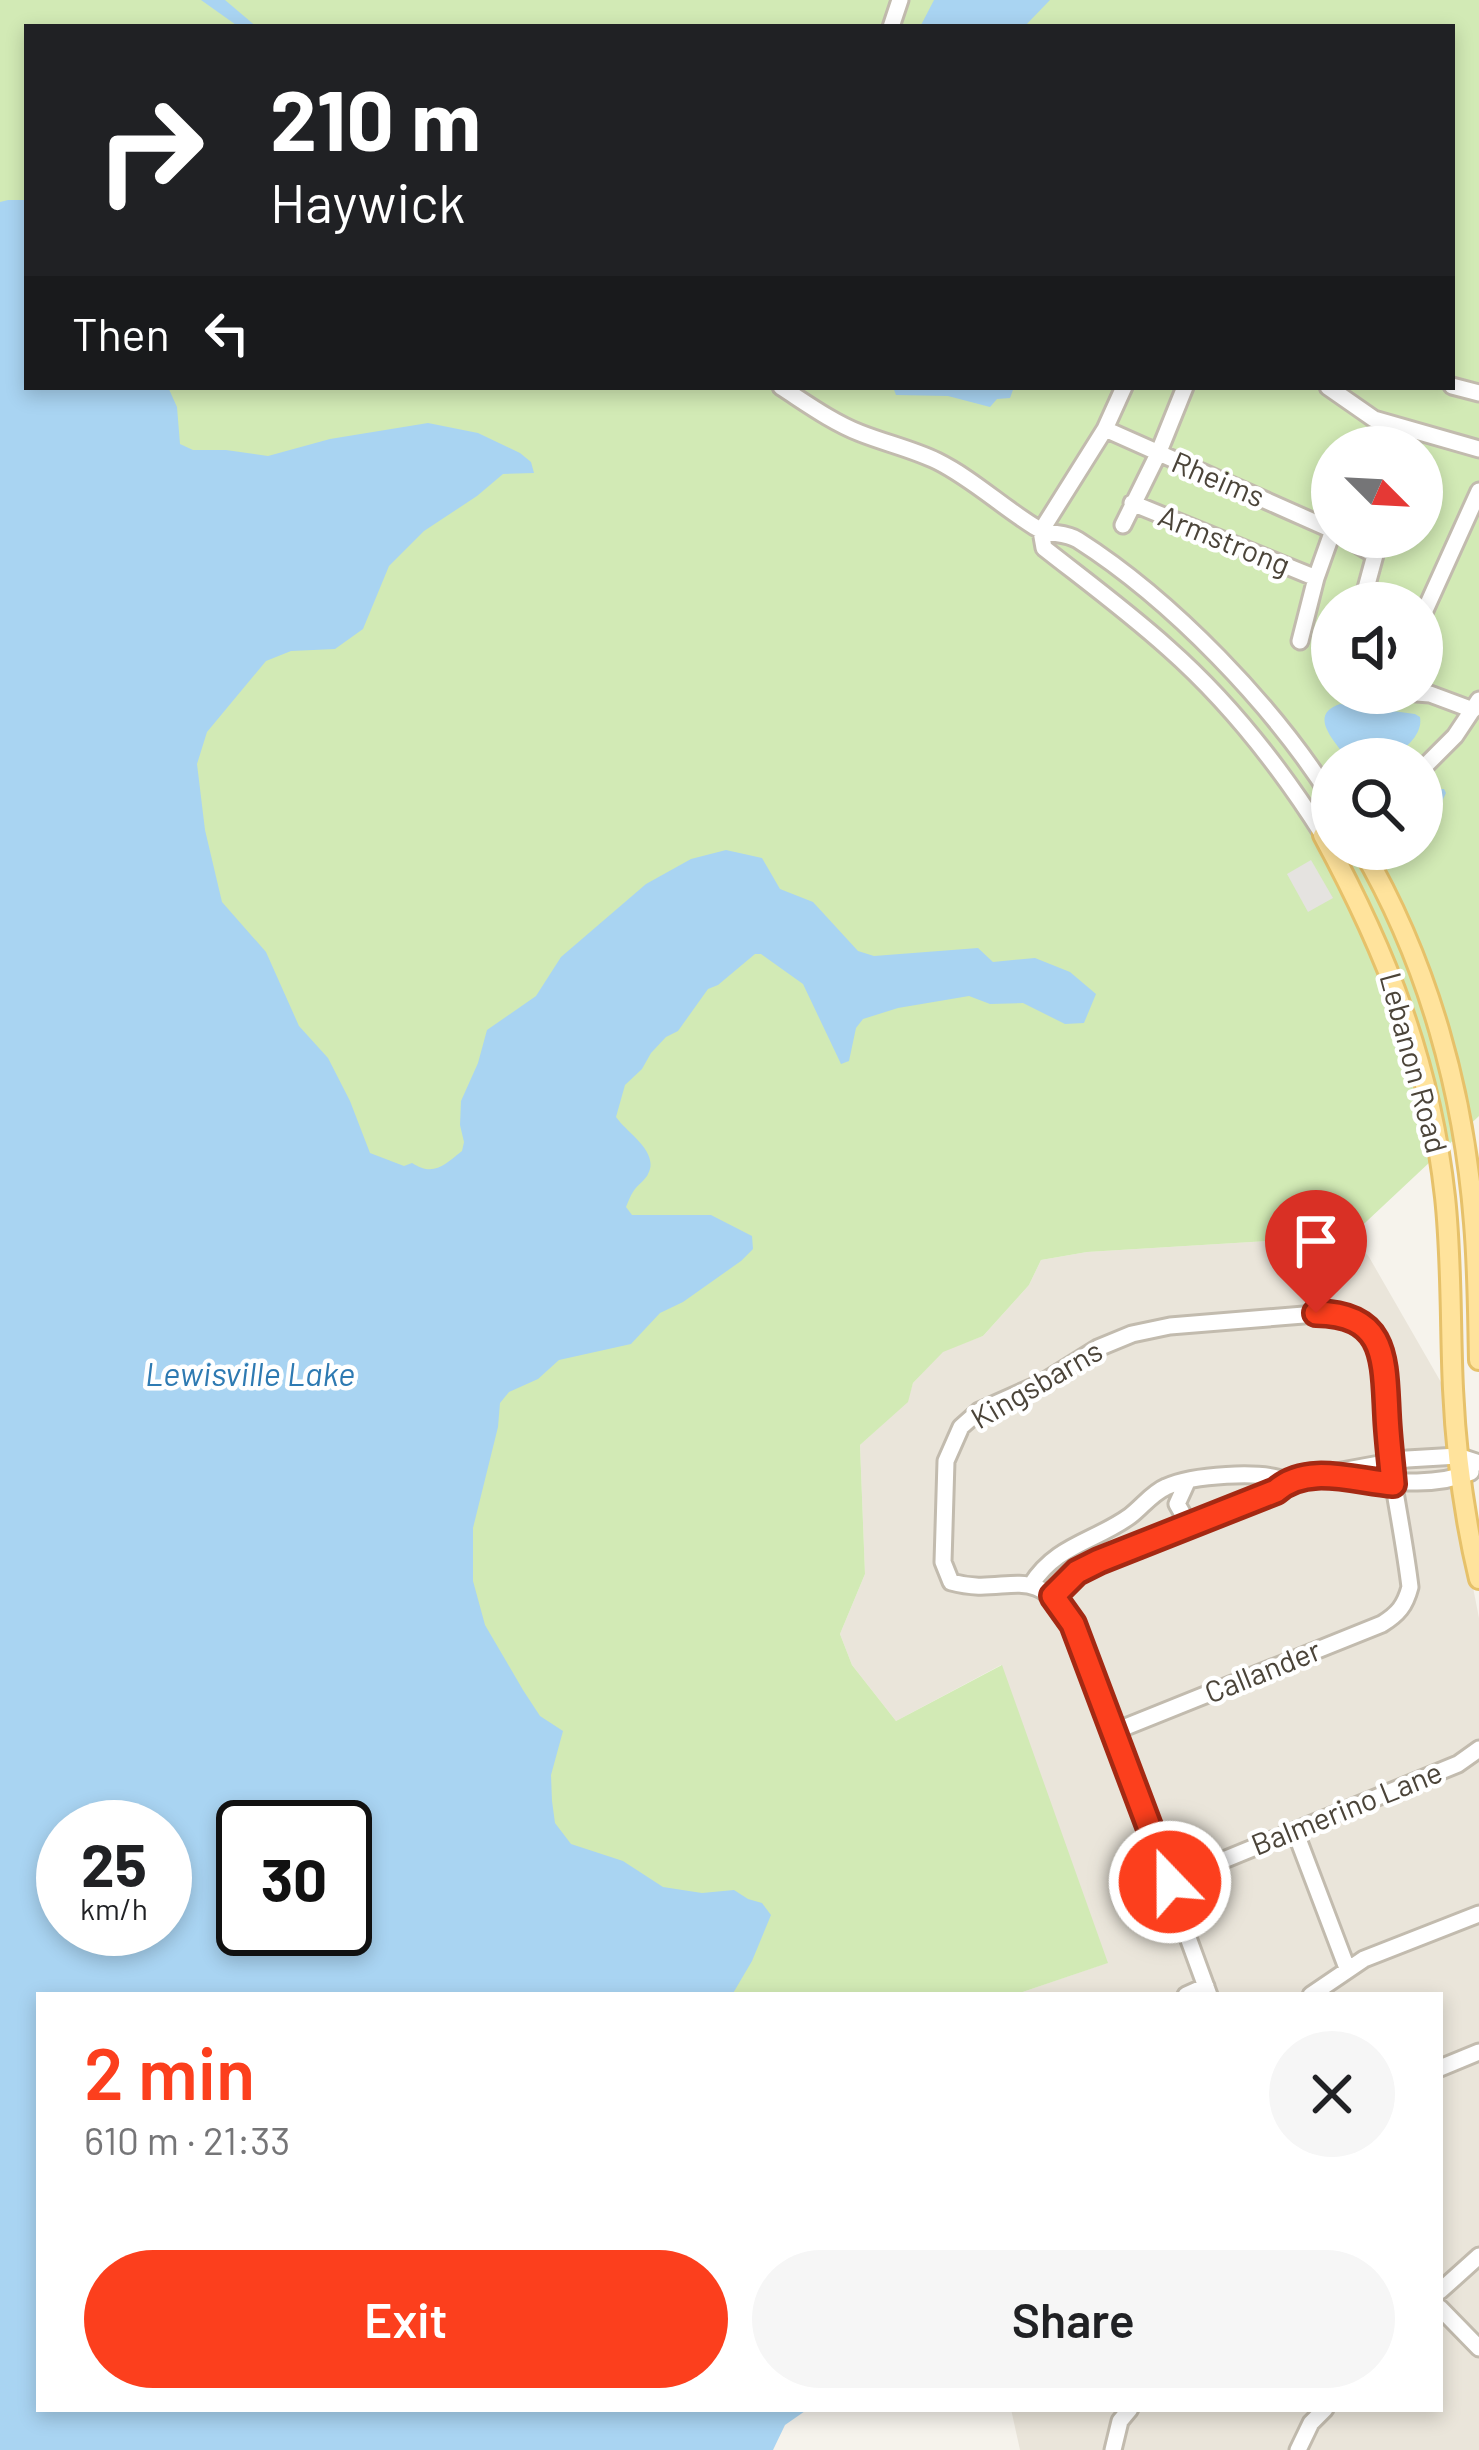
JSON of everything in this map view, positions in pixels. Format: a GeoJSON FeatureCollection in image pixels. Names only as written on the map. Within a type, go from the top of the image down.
{"type":"FeatureCollection","features":[{"type":"Feature","properties":{"kind":"main road","name":"Lebanon Road"},"geometry":{"type":"LineString","coordinates":[[1345,870],[1390,971],[1429,1098],[1445,1201],[1460,1477],[1479,1580]]}},
{"type":"Feature","properties":{"kind":"main road","name":"Lebanon Road"},"geometry":{"type":"LineString","coordinates":[[1373,870],[1400,924],[1438,1024],[1465,1138],[1475,1225],[1479,1360]]}},
{"type":"Feature","properties":{"kind":"street","name":"Lebanon Road"},"geometry":{"type":"LineString","coordinates":[[786,390],[849,428],[960,473],[1041,531],[1065,532],[1081,542],[1190,631],[1276,722],[1311,771]]}},
{"type":"Feature","properties":{"kind":"street"},"geometry":{"type":"LineString","coordinates":[[1041,531],[1105,429],[1123,390]]}},
{"type":"Feature","properties":{"kind":"street"},"geometry":{"type":"LineString","coordinates":[[1124,525],[1184,390]]}},
{"type":"Feature","properties":{"kind":"street"},"geometry":{"type":"LineString","coordinates":[[1332,390],[1374,419],[1479,449]]}},
{"type":"Feature","properties":{"kind":"street","name":"Rheims"},"geometry":{"type":"LineString","coordinates":[[1105,429],[1311,523]]}},
{"type":"Feature","properties":{"kind":"street"},"geometry":{"type":"LineString","coordinates":[[1438,582],[1479,491]]}},
{"type":"Feature","properties":{"kind":"street","name":"Armstrong"},"geometry":{"type":"LineString","coordinates":[[1132,503],[1316,578]]}},
{"type":"Feature","properties":{"kind":"street","name":"Lebanon Road"},"geometry":{"type":"LineString","coordinates":[[1041,531],[1044,548],[1171,650],[1235,717],[1311,813]]}},
{"type":"Feature","properties":{"kind":"street"},"geometry":{"type":"LineString","coordinates":[[1300,641],[1323,558]]}},
{"type":"Feature","properties":{"kind":"street"},"geometry":{"type":"LineString","coordinates":[[1171,650],[1190,631]]}},
{"type":"Feature","properties":{"kind":"street"},"geometry":{"type":"LineString","coordinates":[[1443,697],[1476,705],[1443,748]]}},
{"type":"Feature","properties":{"kind":"street","name":"Kingsbarns"},"geometry":{"type":"LineString","coordinates":[[1053,1596],[1031,1585],[974,1588],[950,1582],[943,1562],[946,1461],[961,1427],[980,1412],[1132,1334],[1170,1326],[1316,1313],[1336,1314],[1369,1329],[1380,1345],[1384,1364],[1391,1461]]}},
{"type":"Feature","properties":{"kind":"street"},"geometry":{"type":"LineString","coordinates":[[1031,1585],[1046,1563],[1133,1514],[1166,1487],[1226,1477],[1274,1476],[1287,1481],[1391,1461],[1458,1456],[1479,1466]]}},
{"type":"Feature","properties":{"kind":"street"},"geometry":{"type":"LineString","coordinates":[[1417,1459],[1419,1480]]}},
{"type":"Feature","properties":{"kind":"street"},"geometry":{"type":"LineString","coordinates":[[1391,1461],[1393,1484]]}},
{"type":"Feature","properties":{"kind":"street"},"geometry":{"type":"LineString","coordinates":[[1319,1476],[1393,1484],[1460,1477],[1479,1466]]}},
{"type":"Feature","properties":{"kind":"street"},"geometry":{"type":"LineString","coordinates":[[1208,1990],[1073,1624],[1053,1596],[1077,1572],[1105,1558],[1276,1491],[1287,1481]]}},
{"type":"Feature","properties":{"kind":"street"},"geometry":{"type":"LineString","coordinates":[[1187,1482],[1177,1504],[1185,1519],[1195,1523]]}},
{"type":"Feature","properties":{"kind":"street","name":"Callander"},"geometry":{"type":"LineString","coordinates":[[1113,1732],[1396,1616],[1410,1587],[1393,1484]]}},
{"type":"Feature","properties":{"kind":"street"},"geometry":{"type":"LineString","coordinates":[[1094,1538],[1105,1558]]}},
{"type":"Feature","properties":{"kind":"street","name":"Balmerino Lane"},"geometry":{"type":"LineString","coordinates":[[1170,1882],[1458,1764],[1479,1749]]}},
{"type":"Feature","properties":{"kind":"street","name":"Balmerino Lane"},"geometry":{"type":"LineString","coordinates":[[1458,1764],[1479,1766]]}},
{"type":"Feature","properties":{"kind":"street"},"geometry":{"type":"LineString","coordinates":[[1295,1831],[1347,1968]]}},
{"type":"Feature","properties":{"kind":"street"},"geometry":{"type":"LineString","coordinates":[[1315,1992],[1347,1968],[1479,1914]]}},
{"type":"Feature","properties":{"kind":"street"},"geometry":{"type":"LineString","coordinates":[[1443,2067],[1479,2052]]}},
{"type":"Feature","properties":{"kind":"street"},"geometry":{"type":"LineString","coordinates":[[1443,2288],[1479,2256]]}},
{"type":"Feature","properties":{"kind":"street"},"geometry":{"type":"LineString","coordinates":[[1443,2311],[1479,2348]]}},
{"type":"Feature","properties":{"kind":"street"},"geometry":{"type":"LineString","coordinates":[[1113,2450],[1128,2412]]}},
{"type":"Feature","properties":{"kind":"street"},"geometry":{"type":"LineString","coordinates":[[1298,2450],[1307,2416]]}},
{"type":"Feature","properties":{"kind":"shaded area"},"geometry":{"type":"Polygon","coordinates":[[[1311,860],[1311,870],[1317,870],[1333,898],[1308,912],[1287,874],[1311,860]]]}},
{"type":"Feature","properties":{"kind":"shaded area"},"geometry":{"type":"Polygon","coordinates":[[[1351,1236],[1369,1257],[1442,1384],[1454,1490],[1479,1618],[1479,2450],[1020,2450],[1012,2412],[1443,2412],[1443,1992],[1023,1992],[1107,1963],[1001,1665],[896,1721],[852,1665],[840,1634],[865,1574],[860,1445],[907,1402],[913,1383],[943,1351],[983,1336],[1029,1285],[1041,1260],[1087,1252],[1351,1236]]]}},
{"type":"Feature","properties":{"kind":"green space"},"geometry":{"type":"Polygon","coordinates":[[[0,0],[1479,0],[1479,1116],[1351,1236],[1087,1252],[1041,1260],[1029,1285],[983,1336],[943,1352],[913,1383],[908,1402],[860,1445],[865,1574],[840,1634],[852,1665],[896,1721],[1002,1665],[1108,1963],[1023,1992],[333,1992],[340,1956],[372,1956],[372,1800],[333,1800],[0,1079],[0,0]]]}},
{"type":"Feature","properties":{"kind":"water"},"geometry":{"type":"Polygon","coordinates":[[[201,0],[225,0],[253,24],[235,24],[201,0]]]}},
{"type":"Feature","properties":{"kind":"water"},"geometry":{"type":"Polygon","coordinates":[[[934,0],[1050,0],[1027,24],[922,24],[934,0]]]}},
{"type":"Feature","properties":{"kind":"water","name":"Lewisville Lake"},"geometry":{"type":"Polygon","coordinates":[[[24,200],[24,390],[169,390],[177,407],[180,444],[193,450],[268,456],[330,439],[428,423],[478,433],[531,462],[534,473],[503,474],[424,531],[389,566],[363,629],[335,649],[291,651],[266,661],[207,732],[197,764],[205,830],[222,902],[266,952],[299,1026],[328,1058],[370,1153],[404,1166],[412,1163],[433,1169],[462,1151],[461,1101],[487,1030],[536,996],[561,957],[646,884],[691,859],[726,850],[762,858],[780,889],[813,902],[858,951],[874,956],[978,948],[993,962],[1035,958],[1070,972],[1096,994],[1084,1023],[1065,1024],[1023,1003],[990,1004],[969,996],[898,1008],[863,1019],[856,1028],[849,1061],[841,1064],[803,984],[755,954],[708,989],[678,1031],[651,1053],[625,1085],[616,1117],[650,1158],[647,1176],[626,1207],[632,1215],[711,1215],[752,1236],[753,1249],[683,1302],[660,1313],[631,1344],[559,1360],[500,1403],[473,1528],[473,1581],[485,1625],[523,1690],[540,1716],[563,1731],[551,1775],[555,1823],[571,1844],[623,1861],[663,1887],[702,1893],[734,1890],[762,1903],[771,1915],[734,1992],[36,1992],[36,2412],[804,2412],[785,2425],[773,2450],[0,2450],[0,202],[24,200]]]}},
{"type":"Feature","properties":{"kind":"water"},"geometry":{"type":"Polygon","coordinates":[[[894,390],[1013,390],[1010,398],[997,399],[990,407],[948,396],[896,395],[894,390]]]}},
{"type":"Feature","properties":{"kind":"water"},"geometry":{"type":"Polygon","coordinates":[[[1415,714],[1420,717],[1419,730],[1414,738],[1332,738],[1325,715],[1415,714]]]}},
{"type":"Feature","properties":{"kind":"route"},"geometry":{"type":"LineString","coordinates":[[1170,1882],[1087,1658],[1073,1624],[1053,1596],[1077,1572],[1099,1561],[1276,1491],[1287,1481],[1319,1476],[1393,1484],[1380,1345],[1369,1329],[1352,1319],[1316,1313]]}}]}
